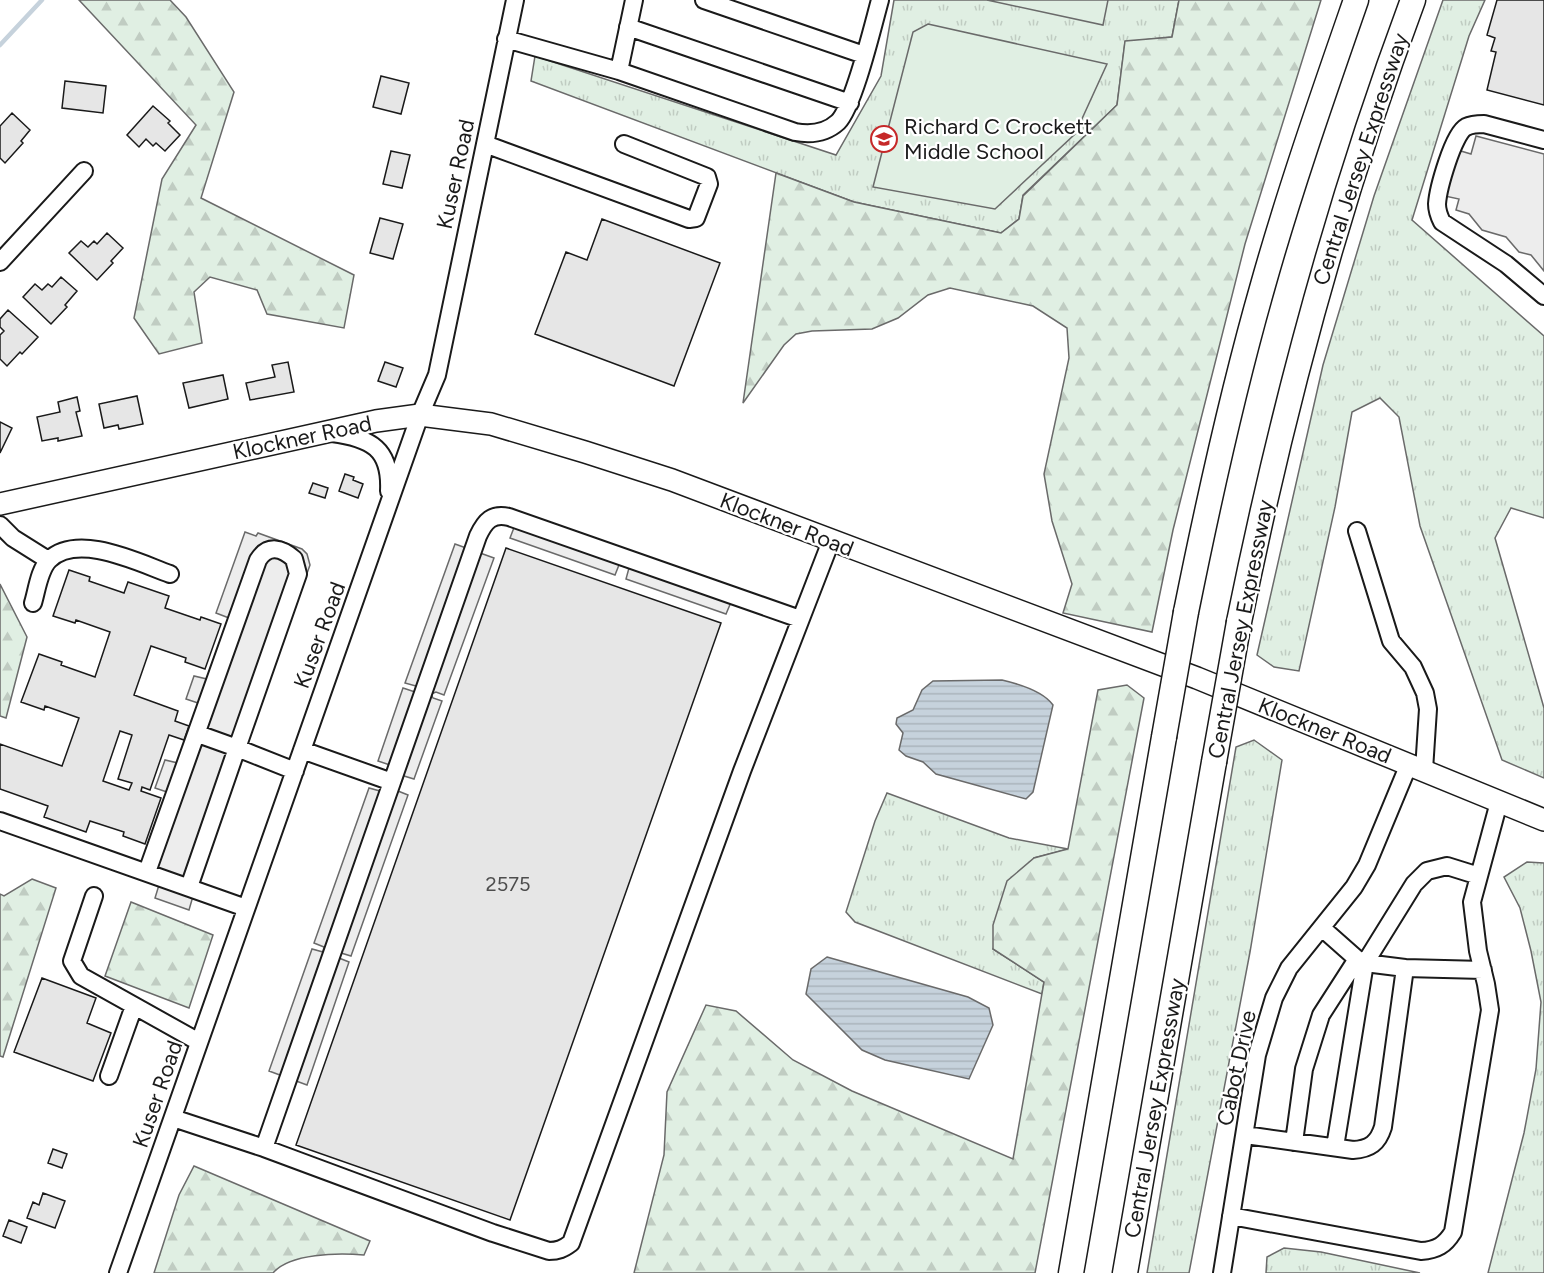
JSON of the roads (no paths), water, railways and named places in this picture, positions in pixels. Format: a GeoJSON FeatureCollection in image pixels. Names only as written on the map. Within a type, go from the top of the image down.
{"type":"FeatureCollection","features":[{"type":"Feature","properties":{"kind":"highway"},"geometry":{"type":"LineString","coordinates":[[1071,1273],[1186,612],[1236,386],[1298,166],[1356,0]]}},
{"type":"Feature","properties":{"kind":"highway","name":"Central Jersey Expressway"},"geometry":{"type":"LineString","coordinates":[[1125,1273],[1239,622],[1288,398],[1314,300],[1368,124],[1413,0]]}},
{"type":"Feature","properties":{"kind":"main road","name":"Klockner Road"},"geometry":{"type":"LineString","coordinates":[[0,504],[376,421],[420,415],[491,424],[672,480],[1197,678],[1544,820]]}},
{"type":"Feature","properties":{"kind":"street","name":"Kuser Road"},"geometry":{"type":"LineString","coordinates":[[118,1273],[420,415],[437,375],[515,0]]}},
{"type":"Feature","properties":{"kind":"street"},"geometry":{"type":"LineString","coordinates":[[619,71],[634,0]]}},
{"type":"Feature","properties":{"kind":"street"},"geometry":{"type":"LineString","coordinates":[[704,0],[864,55]]}},
{"type":"Feature","properties":{"kind":"street"},"geometry":{"type":"LineString","coordinates":[[506,39],[619,71],[795,132],[810,134],[824,131],[839,121],[850,103],[880,0]]}},
{"type":"Feature","properties":{"kind":"street"},"geometry":{"type":"LineString","coordinates":[[628,27],[850,103]]}},
{"type":"Feature","properties":{"kind":"street"},"geometry":{"type":"LineString","coordinates":[[1544,140],[1484,124],[1474,124],[1465,128],[1453,143],[1437,201],[1437,212],[1442,222],[1506,264],[1544,296]]}},
{"type":"Feature","properties":{"kind":"street"},"geometry":{"type":"LineString","coordinates":[[484,144],[689,219],[696,218],[709,184],[707,177],[624,144]]}},
{"type":"Feature","properties":{"kind":"street"},"geometry":{"type":"LineString","coordinates":[[0,262],[84,171]]}},
{"type":"Feature","properties":{"kind":"street"},"geometry":{"type":"LineString","coordinates":[[326,432],[350,435],[373,445],[382,454],[390,472],[388,507]]}},
{"type":"Feature","properties":{"kind":"street"},"geometry":{"type":"LineString","coordinates":[[264,1148],[478,536],[484,524],[491,517],[500,515],[509,517],[800,619]]}},
{"type":"Feature","properties":{"kind":"street"},"geometry":{"type":"LineString","coordinates":[[0,525],[13,538],[48,560]]}},
{"type":"Feature","properties":{"kind":"street","name":"Cabot Drive"},"geometry":{"type":"LineString","coordinates":[[1222,1273],[1257,1055],[1274,998],[1289,968],[1354,887],[1367,865],[1416,767],[1428,709],[1425,693],[1413,668],[1391,641],[1357,531]]}},
{"type":"Feature","properties":{"kind":"street"},"geometry":{"type":"LineString","coordinates":[[173,1118],[264,1148],[493,1233],[549,1251],[557,1251],[571,1243],[742,771],[831,541]]}},
{"type":"Feature","properties":{"kind":"street"},"geometry":{"type":"LineString","coordinates":[[147,872],[258,560],[266,550],[273,548],[283,551],[294,559],[298,574],[189,887]]}},
{"type":"Feature","properties":{"kind":"street"},"geometry":{"type":"LineString","coordinates":[[33,603],[48,560],[58,553],[76,549],[106,551],[170,574]]}},
{"type":"Feature","properties":{"kind":"street"},"geometry":{"type":"LineString","coordinates":[[198,734],[295,771]]}},
{"type":"Feature","properties":{"kind":"street"},"geometry":{"type":"LineString","coordinates":[[302,750],[392,782]]}},
{"type":"Feature","properties":{"kind":"street"},"geometry":{"type":"LineString","coordinates":[[1232,1216],[1421,1251],[1440,1248],[1448,1240],[1453,1232],[1490,1010],[1472,902],[1499,802]]}},
{"type":"Feature","properties":{"kind":"street"},"geometry":{"type":"LineString","coordinates":[[0,821],[246,908]]}},
{"type":"Feature","properties":{"kind":"street"},"geometry":{"type":"LineString","coordinates":[[1294,1142],[1304,1069],[1321,1015],[1414,884],[1427,871],[1447,866],[1479,876]]}},
{"type":"Feature","properties":{"kind":"street"},"geometry":{"type":"LineString","coordinates":[[94,896],[72,962],[81,976],[199,1042]]}},
{"type":"Feature","properties":{"kind":"street"},"geometry":{"type":"LineString","coordinates":[[1322,928],[1361,961],[1406,968],[1483,970]]}},
{"type":"Feature","properties":{"kind":"street"},"geometry":{"type":"LineString","coordinates":[[1335,1148],[1361,961]]}},
{"type":"Feature","properties":{"kind":"street"},"geometry":{"type":"LineString","coordinates":[[1245,1135],[1335,1148],[1364,1149],[1374,1144],[1380,1137],[1383,1127],[1406,968]]}},
{"type":"Feature","properties":{"kind":"street"},"geometry":{"type":"LineString","coordinates":[[109,1076],[134,1006]]}},
{"type":"Feature","properties":{"kind":"waterway"},"geometry":{"type":"LineString","coordinates":[[0,45],[42,0]]}},
{"type":"Feature","properties":{"kind":"place","name":"Richard C Crockett Middle School"},"geometry":{"type":"Point","coordinates":[884,139]}}]}
